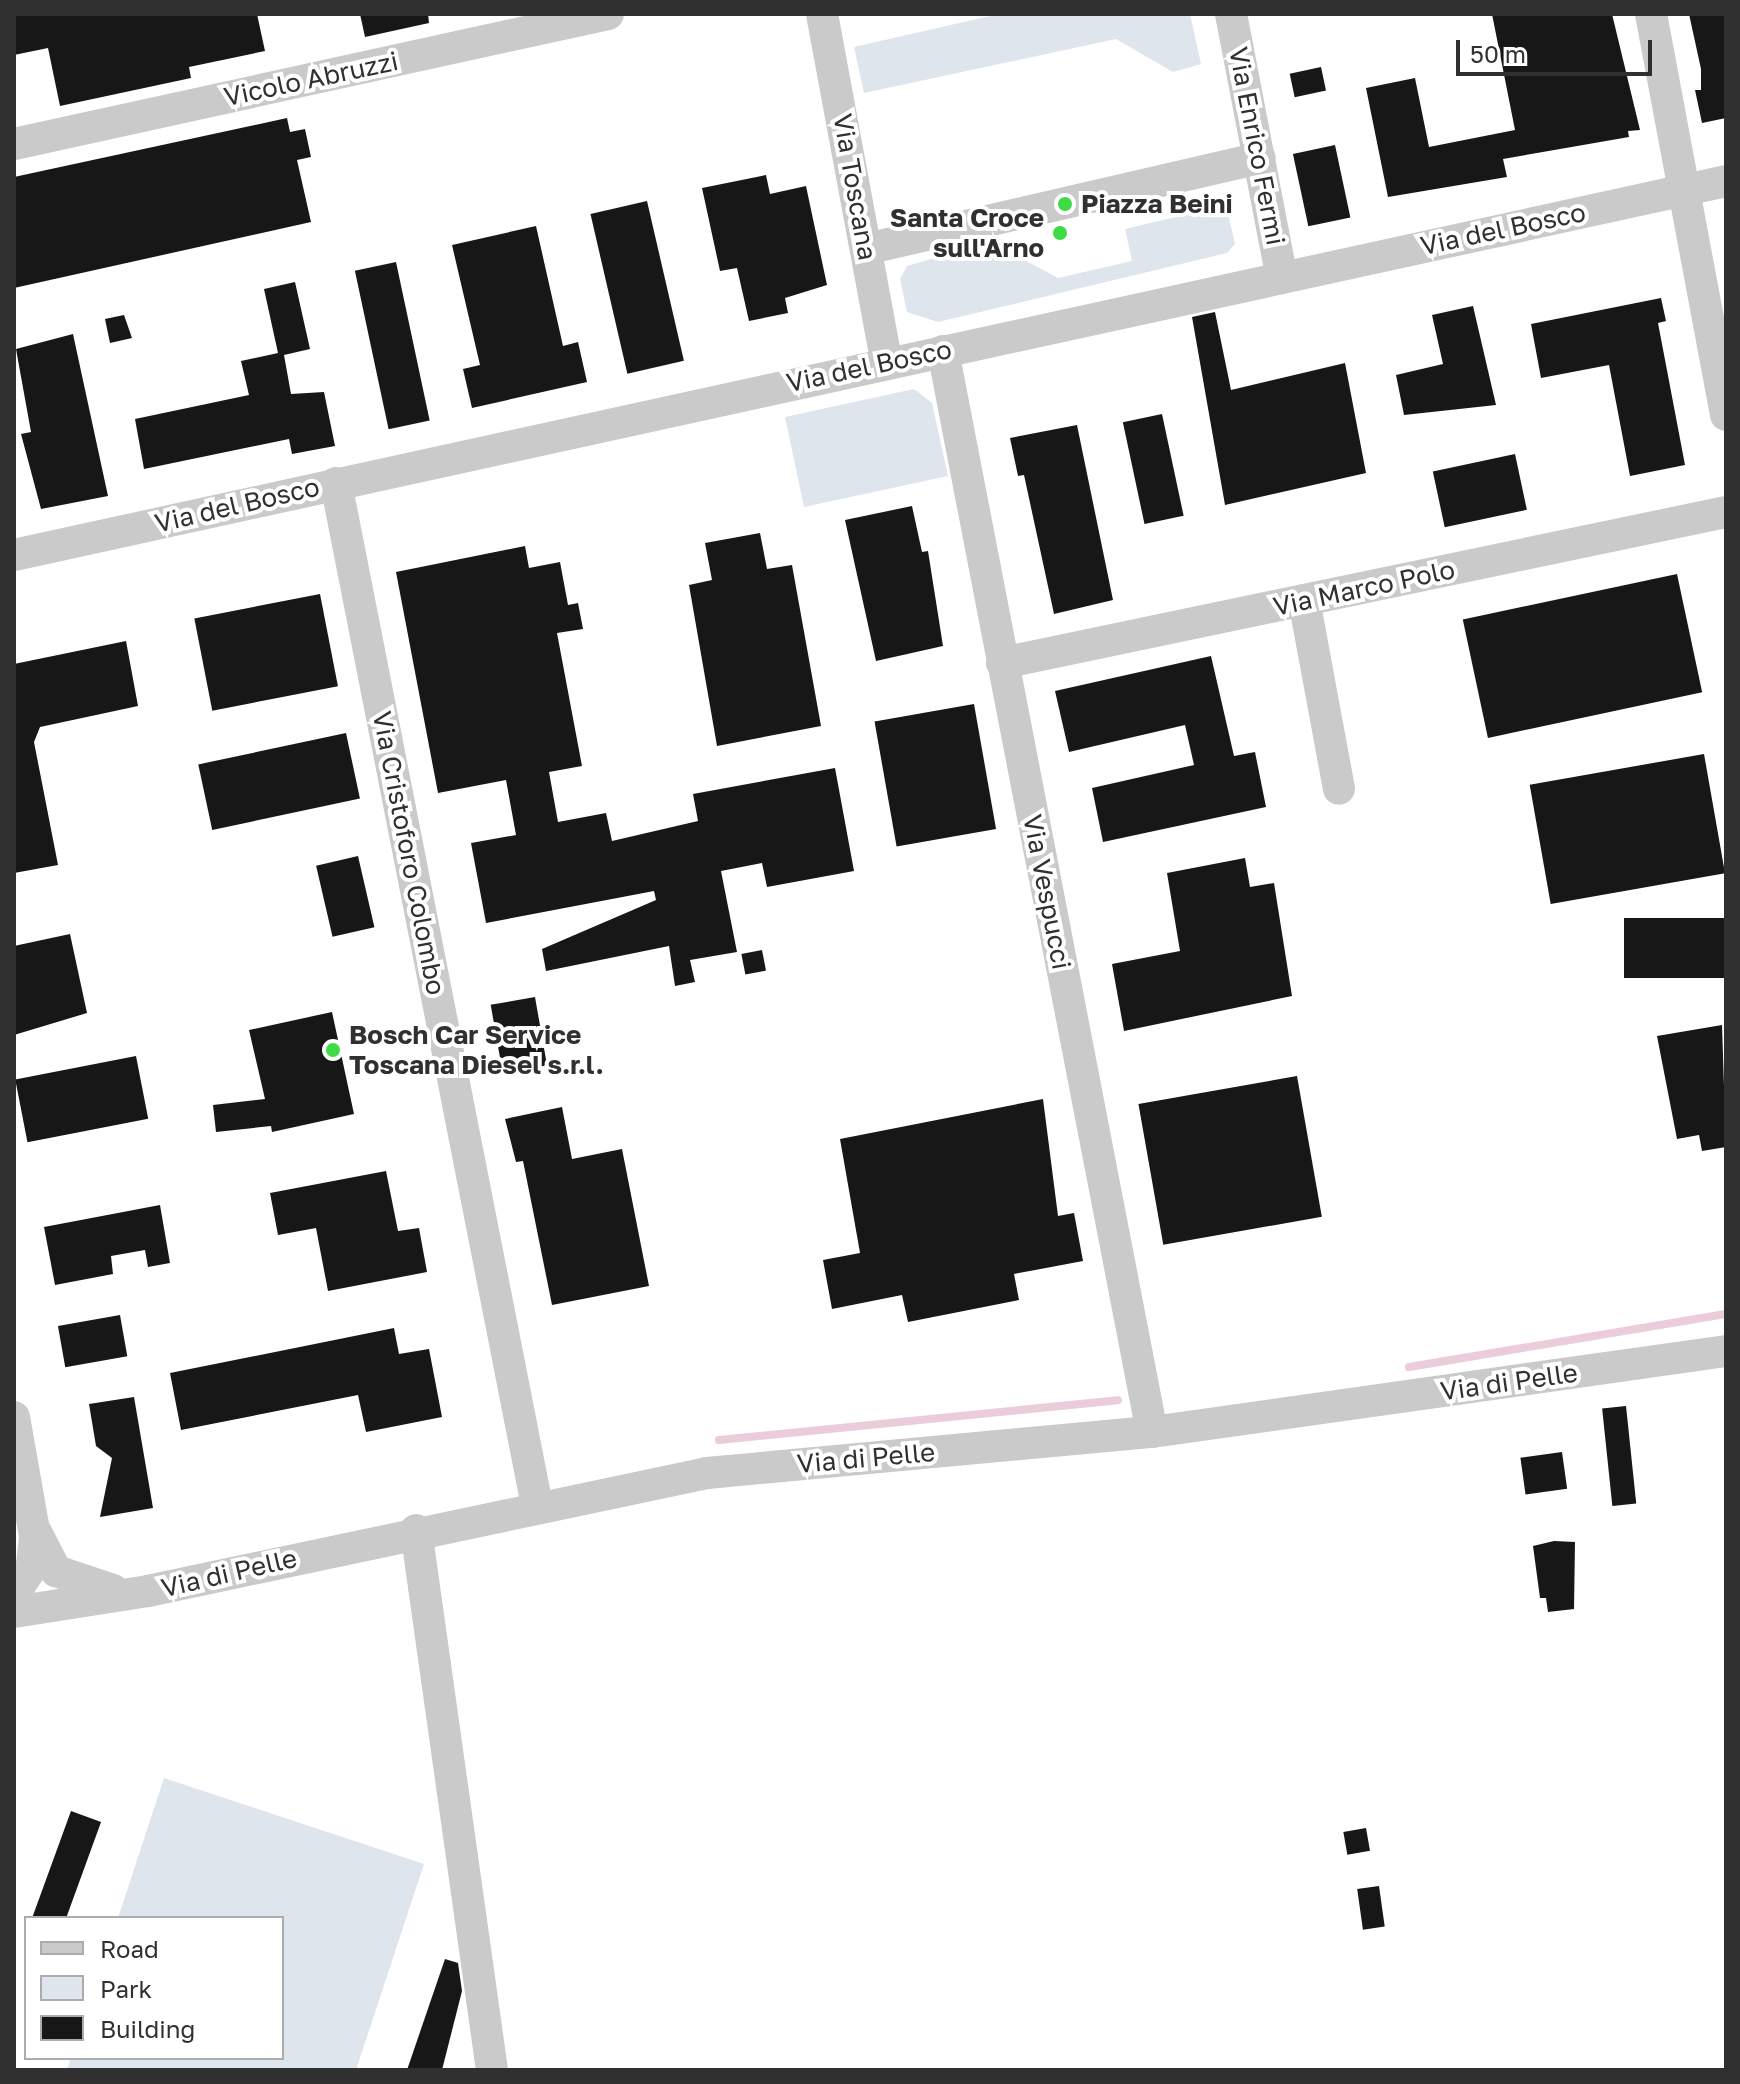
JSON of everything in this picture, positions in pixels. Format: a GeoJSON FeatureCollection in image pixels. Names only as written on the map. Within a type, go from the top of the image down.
{"type":"FeatureCollection","features":[{"type":"Feature","properties":{"kind":"street","name":"Vicolo Abruzzi"},"geometry":{"type":"LineString","coordinates":[[14,144],[608,14]]}},
{"type":"Feature","properties":{"kind":"street","name":"Via Toscana"},"geometry":{"type":"LineString","coordinates":[[822,14],[886,360]]}},
{"type":"Feature","properties":{"kind":"street","name":"Via Enrico Fermi"},"geometry":{"type":"LineString","coordinates":[[1231,14],[1282,278]]}},
{"type":"Feature","properties":{"kind":"street"},"geometry":{"type":"LineString","coordinates":[[1651,14],[1726,415]]}},
{"type":"Feature","properties":{"kind":"street"},"geometry":{"type":"LineString","coordinates":[[866,249],[1260,158]]}},
{"type":"Feature","properties":{"kind":"street","name":"Via del Bosco"},"geometry":{"type":"LineString","coordinates":[[14,555],[886,360],[943,351],[1726,181]]}},
{"type":"Feature","properties":{"kind":"street","name":"Via Vespucci"},"geometry":{"type":"LineString","coordinates":[[943,351],[1152,1432]]}},
{"type":"Feature","properties":{"kind":"street","name":"Via Cristoforo Colombo"},"geometry":{"type":"LineString","coordinates":[[336,483],[537,1506]]}},
{"type":"Feature","properties":{"kind":"street","name":"Via Marco Polo"},"geometry":{"type":"LineString","coordinates":[[1002,663],[1726,512]]}},
{"type":"Feature","properties":{"kind":"street"},"geometry":{"type":"LineString","coordinates":[[1304,600],[1339,789]]}},
{"type":"Feature","properties":{"kind":"street","name":"Via di Pelle"},"geometry":{"type":"LineString","coordinates":[[14,1612],[148,1591],[416,1530],[707,1473],[1152,1432],[1726,1351]]}},
{"type":"Feature","properties":{"kind":"street"},"geometry":{"type":"LineString","coordinates":[[14,1417],[33,1525],[43,1554],[69,1580],[148,1591]]}},
{"type":"Feature","properties":{"kind":"street"},"geometry":{"type":"LineString","coordinates":[[14,1594],[32,1567],[33,1525]]}},
{"type":"Feature","properties":{"kind":"street"},"geometry":{"type":"LineString","coordinates":[[416,1530],[492,2070]]}},
{"type":"Feature","properties":{"kind":"green space"},"geometry":{"type":"Polygon","coordinates":[[[999,14],[1190,14],[1201,64],[1173,72],[1116,39],[864,93],[854,47],[999,14]]]}},
{"type":"Feature","properties":{"kind":"green space"},"geometry":{"type":"Polygon","coordinates":[[[1226,205],[1235,244],[1227,253],[938,322],[907,312],[900,279],[907,266],[991,242],[1058,278],[1132,261],[1125,229],[1226,205]]]}},
{"type":"Feature","properties":{"kind":"green space"},"geometry":{"type":"Polygon","coordinates":[[[914,389],[932,403],[948,476],[804,507],[785,417],[914,389]]]}},
{"type":"Feature","properties":{"kind":"green space"},"geometry":{"type":"Polygon","coordinates":[[[164,1778],[424,1864],[356,2070],[67,2070],[70,2060],[284,2060],[284,1916],[119,1916],[164,1778]]]}},
{"type":"Feature","properties":{"kind":"building"},"geometry":{"type":"Polygon","coordinates":[[[14,14],[257,14],[265,51],[189,67],[191,78],[60,106],[48,48],[14,55],[14,14]]]}},
{"type":"Feature","properties":{"kind":"building"},"geometry":{"type":"Polygon","coordinates":[[[360,14],[428,14],[429,23],[365,37],[360,14]]]}},
{"type":"Feature","properties":{"kind":"building"},"geometry":{"type":"Polygon","coordinates":[[[1492,14],[1612,14],[1640,130],[1628,131],[1629,137],[1503,159],[1507,177],[1388,197],[1366,88],[1415,78],[1429,147],[1515,130],[1492,14]]]}},
{"type":"Feature","properties":{"kind":"building"},"geometry":{"type":"Polygon","coordinates":[[[1689,14],[1726,14],[1726,118],[1702,123],[1695,90],[1701,90],[1701,69],[1689,14]]]}},
{"type":"Feature","properties":{"kind":"building"},"geometry":{"type":"Polygon","coordinates":[[[1321,67],[1326,90],[1295,97],[1290,74],[1321,67]]]}},
{"type":"Feature","properties":{"kind":"building"},"geometry":{"type":"Polygon","coordinates":[[[287,118],[290,132],[305,129],[311,157],[297,160],[311,222],[14,288],[14,177],[287,118]]]}},
{"type":"Feature","properties":{"kind":"building"},"geometry":{"type":"Polygon","coordinates":[[[1335,145],[1350,217],[1308,226],[1293,154],[1335,145]]]}},
{"type":"Feature","properties":{"kind":"building"},"geometry":{"type":"Polygon","coordinates":[[[766,175],[770,194],[806,186],[827,285],[785,298],[788,313],[749,321],[737,268],[720,271],[702,188],[766,175]]]}},
{"type":"Feature","properties":{"kind":"building"},"geometry":{"type":"Polygon","coordinates":[[[647,201],[684,361],[627,374],[590,214],[647,201]]]}},
{"type":"Feature","properties":{"kind":"building"},"geometry":{"type":"Polygon","coordinates":[[[536,226],[563,346],[578,342],[587,382],[472,408],[463,369],[480,365],[452,245],[536,226]]]}},
{"type":"Feature","properties":{"kind":"building"},"geometry":{"type":"Polygon","coordinates":[[[396,262],[430,420],[389,429],[355,271],[396,262]]]}},
{"type":"Feature","properties":{"kind":"building"},"geometry":{"type":"Polygon","coordinates":[[[295,282],[310,349],[284,355],[291,394],[324,392],[335,446],[292,454],[289,439],[144,469],[135,419],[249,395],[241,361],[278,353],[264,289],[295,282]]]}},
{"type":"Feature","properties":{"kind":"building"},"geometry":{"type":"Polygon","coordinates":[[[1661,298],[1666,321],[1658,323],[1685,465],[1630,476],[1609,365],[1541,378],[1531,324],[1661,298]]]}},
{"type":"Feature","properties":{"kind":"building"},"geometry":{"type":"Polygon","coordinates":[[[1473,306],[1496,405],[1404,415],[1396,375],[1443,364],[1432,315],[1473,306]]]}},
{"type":"Feature","properties":{"kind":"building"},"geometry":{"type":"Polygon","coordinates":[[[1215,312],[1231,390],[1345,363],[1366,473],[1225,505],[1192,317],[1215,312]]]}},
{"type":"Feature","properties":{"kind":"building"},"geometry":{"type":"Polygon","coordinates":[[[124,315],[132,338],[110,343],[105,319],[124,315]]]}},
{"type":"Feature","properties":{"kind":"building"},"geometry":{"type":"Polygon","coordinates":[[[73,334],[108,496],[41,509],[21,434],[31,432],[16,349],[73,334]]]}},
{"type":"Feature","properties":{"kind":"building"},"geometry":{"type":"Polygon","coordinates":[[[1162,414],[1184,516],[1144,524],[1123,422],[1162,414]]]}},
{"type":"Feature","properties":{"kind":"building"},"geometry":{"type":"Polygon","coordinates":[[[1077,425],[1113,600],[1054,614],[1024,475],[1018,476],[1010,438],[1077,425]]]}},
{"type":"Feature","properties":{"kind":"building"},"geometry":{"type":"Polygon","coordinates":[[[1515,454],[1527,510],[1445,527],[1433,471],[1515,454]]]}},
{"type":"Feature","properties":{"kind":"building"},"geometry":{"type":"Polygon","coordinates":[[[912,506],[922,552],[928,551],[943,646],[876,661],[845,520],[912,506]]]}},
{"type":"Feature","properties":{"kind":"building"},"geometry":{"type":"Polygon","coordinates":[[[760,533],[767,569],[792,565],[821,726],[717,746],[689,585],[712,580],[705,543],[760,533]]]}},
{"type":"Feature","properties":{"kind":"building"},"geometry":{"type":"Polygon","coordinates":[[[525,546],[529,568],[560,562],[568,605],[578,603],[583,629],[557,633],[582,766],[549,772],[558,822],[606,813],[612,841],[698,821],[693,794],[835,768],[854,871],[767,887],[762,863],[721,871],[737,952],[690,960],[695,982],[675,986],[669,946],[546,971],[542,949],[656,900],[654,891],[486,923],[471,843],[516,835],[506,780],[438,793],[396,572],[525,546]]]}},
{"type":"Feature","properties":{"kind":"building"},"geometry":{"type":"Polygon","coordinates":[[[1677,574],[1702,692],[1488,738],[1463,620],[1677,574]]]}},
{"type":"Feature","properties":{"kind":"building"},"geometry":{"type":"Polygon","coordinates":[[[320,594],[338,686],[212,711],[194,618],[320,594]]]}},
{"type":"Feature","properties":{"kind":"building"},"geometry":{"type":"Polygon","coordinates":[[[126,641],[138,706],[40,727],[34,742],[58,865],[14,873],[14,664],[126,641]]]}},
{"type":"Feature","properties":{"kind":"building"},"geometry":{"type":"Polygon","coordinates":[[[1211,656],[1234,756],[1255,752],[1266,807],[1103,842],[1092,788],[1194,765],[1185,725],[1069,752],[1055,691],[1211,656]]]}},
{"type":"Feature","properties":{"kind":"building"},"geometry":{"type":"Polygon","coordinates":[[[974,704],[996,829],[897,847],[875,722],[974,704]]]}},
{"type":"Feature","properties":{"kind":"building"},"geometry":{"type":"Polygon","coordinates":[[[346,733],[360,799],[212,830],[198,764],[346,733]]]}},
{"type":"Feature","properties":{"kind":"building"},"geometry":{"type":"Polygon","coordinates":[[[1704,754],[1725,873],[1551,904],[1530,785],[1704,754]]]}},
{"type":"Feature","properties":{"kind":"building"},"geometry":{"type":"Polygon","coordinates":[[[358,856],[374,927],[333,937],[316,866],[358,856]]]}},
{"type":"Feature","properties":{"kind":"building"},"geometry":{"type":"Polygon","coordinates":[[[1245,858],[1250,887],[1274,883],[1292,996],[1124,1031],[1112,964],[1180,951],[1167,873],[1245,858]]]}},
{"type":"Feature","properties":{"kind":"building"},"geometry":{"type":"Polygon","coordinates":[[[1624,918],[1726,918],[1726,978],[1624,978],[1624,918]]]}},
{"type":"Feature","properties":{"kind":"building"},"geometry":{"type":"Polygon","coordinates":[[[70,934],[87,1013],[14,1035],[14,946],[70,934]]]}},
{"type":"Feature","properties":{"kind":"building"},"geometry":{"type":"Polygon","coordinates":[[[762,950],[766,971],[745,975],[741,954],[762,950]]]}},
{"type":"Feature","properties":{"kind":"building"},"geometry":{"type":"Polygon","coordinates":[[[535,997],[548,1068],[503,1076],[491,1005],[535,997]]]}},
{"type":"Feature","properties":{"kind":"building"},"geometry":{"type":"Polygon","coordinates":[[[332,1012],[354,1114],[272,1132],[271,1126],[216,1132],[213,1105],[265,1099],[249,1030],[332,1012]]]}},
{"type":"Feature","properties":{"kind":"building"},"geometry":{"type":"Polygon","coordinates":[[[1722,1025],[1726,1147],[1702,1151],[1699,1135],[1677,1139],[1657,1036],[1722,1025]]]}},
{"type":"Feature","properties":{"kind":"building"},"geometry":{"type":"Polygon","coordinates":[[[136,1056],[148,1119],[27,1142],[15,1079],[136,1056]]]}},
{"type":"Feature","properties":{"kind":"building"},"geometry":{"type":"Polygon","coordinates":[[[1297,1076],[1322,1217],[1163,1245],[1138,1104],[1297,1076]]]}},
{"type":"Feature","properties":{"kind":"building"},"geometry":{"type":"Polygon","coordinates":[[[1043,1099],[1058,1216],[1074,1213],[1083,1261],[1014,1274],[1019,1300],[908,1322],[902,1295],[832,1309],[823,1260],[860,1253],[840,1139],[1043,1099]]]}},
{"type":"Feature","properties":{"kind":"building"},"geometry":{"type":"Polygon","coordinates":[[[562,1107],[572,1159],[622,1149],[649,1286],[552,1305],[523,1161],[516,1162],[505,1119],[562,1107]]]}},
{"type":"Feature","properties":{"kind":"building"},"geometry":{"type":"Polygon","coordinates":[[[386,1171],[398,1231],[419,1228],[427,1272],[328,1291],[316,1228],[278,1235],[270,1193],[386,1171]]]}},
{"type":"Feature","properties":{"kind":"building"},"geometry":{"type":"Polygon","coordinates":[[[160,1205],[170,1263],[148,1267],[145,1250],[111,1256],[113,1274],[55,1285],[44,1227],[160,1205]]]}},
{"type":"Feature","properties":{"kind":"building"},"geometry":{"type":"Polygon","coordinates":[[[120,1315],[127,1356],[65,1367],[58,1326],[120,1315]]]}},
{"type":"Feature","properties":{"kind":"building"},"geometry":{"type":"Polygon","coordinates":[[[394,1328],[399,1354],[429,1349],[442,1417],[366,1432],[358,1395],[181,1430],[170,1373],[394,1328]]]}},
{"type":"Feature","properties":{"kind":"building"},"geometry":{"type":"Polygon","coordinates":[[[134,1397],[153,1508],[100,1517],[112,1458],[96,1446],[89,1404],[134,1397]]]}},
{"type":"Feature","properties":{"kind":"building"},"geometry":{"type":"Polygon","coordinates":[[[1626,1406],[1636,1503],[1612,1506],[1602,1409],[1626,1406]]]}},
{"type":"Feature","properties":{"kind":"building"},"geometry":{"type":"Polygon","coordinates":[[[1562,1452],[1567,1489],[1526,1494],[1520,1458],[1562,1452]]]}},
{"type":"Feature","properties":{"kind":"building"},"geometry":{"type":"Polygon","coordinates":[[[1554,1541],[1575,1542],[1574,1609],[1548,1612],[1546,1598],[1540,1598],[1533,1546],[1554,1541]]]}},
{"type":"Feature","properties":{"kind":"building"},"geometry":{"type":"Polygon","coordinates":[[[71,1811],[101,1822],[67,1916],[33,1916],[71,1811]]]}},
{"type":"Feature","properties":{"kind":"building"},"geometry":{"type":"Polygon","coordinates":[[[1366,1828],[1370,1851],[1347,1855],[1343,1832],[1366,1828]]]}},
{"type":"Feature","properties":{"kind":"building"},"geometry":{"type":"Polygon","coordinates":[[[1379,1886],[1385,1927],[1363,1930],[1357,1889],[1379,1886]]]}},
{"type":"Feature","properties":{"kind":"building"},"geometry":{"type":"Polygon","coordinates":[[[445,1959],[458,1963],[462,1991],[442,2070],[407,2070],[445,1959]]]}},
{"type":"Feature","properties":{"kind":"waterway"},"geometry":{"type":"LineString","coordinates":[[1409,1367],[1726,1314]]}},
{"type":"Feature","properties":{"kind":"waterway"},"geometry":{"type":"LineString","coordinates":[[719,1440],[1118,1400]]}},
{"type":"Feature","properties":{"kind":"place","name":"Piazza Beini"},"geometry":{"type":"Point","coordinates":[1065,204]}},
{"type":"Feature","properties":{"kind":"place","name":"Santa Croce sull'Arno"},"geometry":{"type":"Point","coordinates":[1060,233]}},
{"type":"Feature","properties":{"kind":"place","name":"Bosch Car Service Toscana Diesel s.r.l."},"geometry":{"type":"Point","coordinates":[333,1050]}}]}
